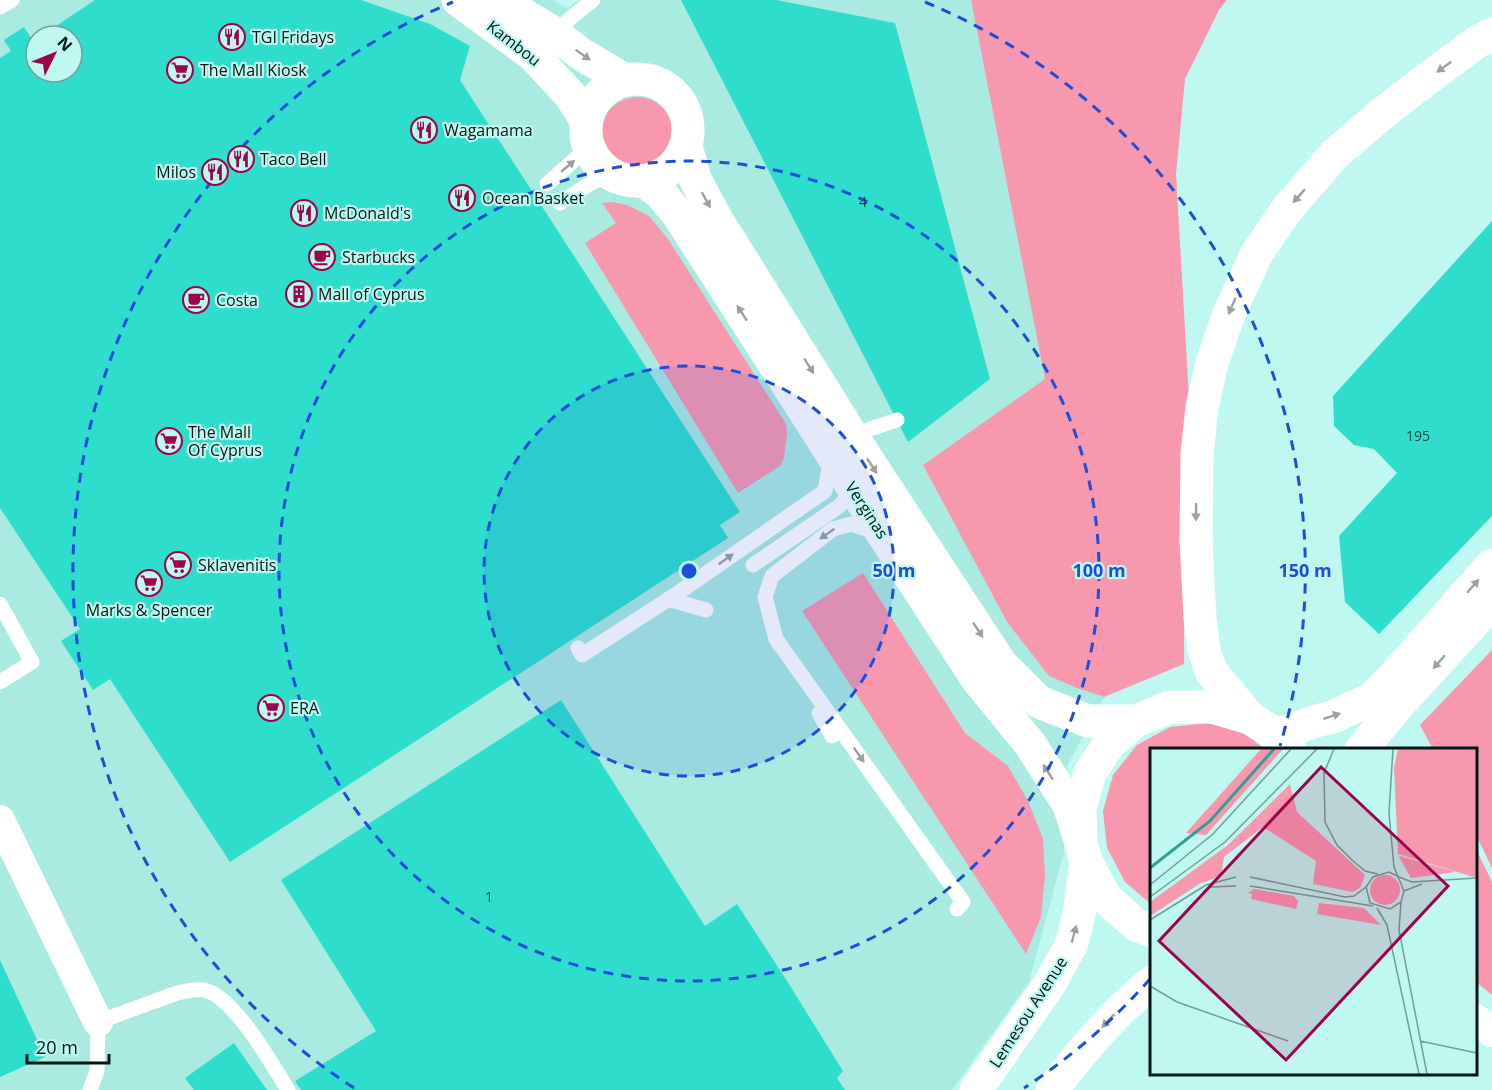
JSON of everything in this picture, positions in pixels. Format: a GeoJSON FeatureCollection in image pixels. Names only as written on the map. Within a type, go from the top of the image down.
{"type":"FeatureCollection","features":[{"type":"Feature","properties":{"kind":"main road","name":"Kambou"},"geometry":{"type":"LineString","coordinates":[[458,0],[533,54],[570,95],[587,134]]}},
{"type":"Feature","properties":{"kind":"main road","name":"Kambou"},"geometry":{"type":"LineString","coordinates":[[499,0],[625,80]]}},
{"type":"Feature","properties":{"kind":"main road"},"geometry":{"type":"LineString","coordinates":[[1492,34],[1477,42],[1427,79],[1334,155],[1288,208],[1257,253],[1229,314],[1212,363],[1202,407],[1197,454],[1196,540],[1200,618],[1204,650],[1211,671],[1250,718],[1283,742],[1316,721],[1333,717],[1371,699],[1388,683],[1492,565]]}},
{"type":"Feature","properties":{"kind":"main road"},"geometry":{"type":"LineString","coordinates":[[625,80],[647,80],[667,88],[681,104],[688,124],[686,146],[677,163],[662,175],[644,181],[628,181],[612,175],[598,164],[587,134],[594,102],[608,88],[625,80]]}},
{"type":"Feature","properties":{"kind":"main road","name":"Verginas"},"geometry":{"type":"LineString","coordinates":[[686,146],[695,179],[838,440],[851,485],[977,679],[1030,744],[1069,805],[1084,852]]}},
{"type":"Feature","properties":{"kind":"main road","name":"Verginas"},"geometry":{"type":"LineString","coordinates":[[644,181],[661,194],[677,213],[1000,664],[1039,702],[1088,721],[1136,721]]}},
{"type":"Feature","properties":{"kind":"main road"},"geometry":{"type":"LineString","coordinates":[[1363,748],[1399,704],[1492,603]]}},
{"type":"Feature","properties":{"kind":"main road"},"geometry":{"type":"LineString","coordinates":[[1136,721],[1170,707],[1212,707],[1250,718]]}},
{"type":"Feature","properties":{"kind":"main road","name":"Lemesou Avenue"},"geometry":{"type":"LineString","coordinates":[[976,1090],[1051,982],[1072,943],[1080,909],[1084,852],[1080,808],[1090,773],[1109,744],[1136,721]]}},
{"type":"Feature","properties":{"kind":"main road"},"geometry":{"type":"LineString","coordinates":[[1084,852],[1105,897],[1136,925],[1150,930]]}},
{"type":"Feature","properties":{"kind":"main road"},"geometry":{"type":"LineString","coordinates":[[1052,1090],[1110,1019],[1150,984]]}},
{"type":"Feature","properties":{"kind":"street"},"geometry":{"type":"LineString","coordinates":[[0,820],[98,1022]]}},
{"type":"Feature","properties":{"kind":"street"},"geometry":{"type":"LineString","coordinates":[[1477,1020],[1492,1032]]}},
{"type":"Feature","properties":{"kind":"lane"},"geometry":{"type":"LineString","coordinates":[[0,7],[12,0]]}},
{"type":"Feature","properties":{"kind":"lane"},"geometry":{"type":"LineString","coordinates":[[554,33],[593,0]]}},
{"type":"Feature","properties":{"kind":"lane"},"geometry":{"type":"LineString","coordinates":[[547,184],[587,134]]}},
{"type":"Feature","properties":{"kind":"lane"},"geometry":{"type":"LineString","coordinates":[[561,203],[591,183],[612,175]]}},
{"type":"Feature","properties":{"kind":"lane"},"geometry":{"type":"LineString","coordinates":[[578,648],[582,655],[673,596],[825,490],[830,462],[838,440],[897,420]]}},
{"type":"Feature","properties":{"kind":"lane"},"geometry":{"type":"LineString","coordinates":[[753,565],[838,507],[847,498],[851,485]]}},
{"type":"Feature","properties":{"kind":"lane"},"geometry":{"type":"LineString","coordinates":[[832,736],[776,639],[765,597],[772,576],[833,530],[851,524],[882,533]]}},
{"type":"Feature","properties":{"kind":"lane"},"geometry":{"type":"LineString","coordinates":[[673,596],[706,610]]}},
{"type":"Feature","properties":{"kind":"lane"},"geometry":{"type":"LineString","coordinates":[[0,604],[32,662],[0,682]]}},
{"type":"Feature","properties":{"kind":"lane"},"geometry":{"type":"LineString","coordinates":[[776,639],[963,902],[957,909]]}},
{"type":"Feature","properties":{"kind":"lane"},"geometry":{"type":"LineString","coordinates":[[90,1090],[97,1071],[98,1022],[185,991],[205,990],[219,997],[233,1009],[259,1044],[288,1090]]}},
{"type":"Feature","properties":{"kind":"shaded area"},"geometry":{"type":"Polygon","coordinates":[[[0,0],[553,0],[567,8],[579,0],[971,0],[1045,379],[923,465],[1007,622],[1077,688],[1104,697],[1067,766],[1064,852],[1029,982],[952,1090],[0,1090],[0,0]]]}},
{"type":"Feature","properties":{"kind":"shaded area"},"geometry":{"type":"Polygon","coordinates":[[[971,0],[1227,0],[1219,10],[1185,79],[1176,174],[1189,398],[1184,523],[1184,664],[1104,697],[1049,676],[1007,622],[923,465],[1045,379],[971,0]]]}},
{"type":"Feature","properties":{"kind":"shaded area"},"geometry":{"type":"Polygon","coordinates":[[[637,97],[657,103],[667,113],[673,133],[667,153],[657,163],[637,169],[617,163],[607,153],[601,133],[607,113],[617,103],[637,97]]]}},
{"type":"Feature","properties":{"kind":"shaded area"},"geometry":{"type":"Polygon","coordinates":[[[602,203],[627,205],[649,216],[668,239],[786,424],[784,458],[780,466],[738,493],[585,243],[616,223],[602,203]]]}},
{"type":"Feature","properties":{"kind":"shaded area"},"geometry":{"type":"Polygon","coordinates":[[[863,573],[965,733],[1008,766],[1028,801],[1043,839],[1045,876],[1041,917],[1026,954],[802,611],[863,573]]]}},
{"type":"Feature","properties":{"kind":"shaded area"},"geometry":{"type":"Polygon","coordinates":[[[1492,650],[1492,868],[1477,837],[1477,748],[1432,748],[1420,725],[1492,650]]]}},
{"type":"Feature","properties":{"kind":"shaded area"},"geometry":{"type":"Polygon","coordinates":[[[1208,723],[1245,734],[1263,748],[1150,748],[1150,903],[1125,882],[1107,848],[1103,811],[1113,775],[1137,745],[1170,727],[1208,723]]]}},
{"type":"Feature","properties":{"kind":"shaded area"},"geometry":{"type":"Polygon","coordinates":[[[1477,851],[1492,882],[1492,995],[1477,983],[1477,851]]]}},
{"type":"Feature","properties":{"kind":"building","name":"Mall of Cyprus"},"geometry":{"type":"Polygon","coordinates":[[[95,0],[361,0],[430,24],[470,46],[460,80],[740,512],[720,525],[728,538],[230,862],[110,679],[93,690],[61,641],[80,629],[0,508],[0,58],[11,51],[4,40],[24,27],[24,84],[84,84],[84,24],[59,24],[95,0]]]}},
{"type":"Feature","properties":{"kind":"building"},"geometry":{"type":"Polygon","coordinates":[[[681,0],[776,0],[895,23],[990,379],[908,442],[681,0]]]}},
{"type":"Feature","properties":{"kind":"building"},"geometry":{"type":"Polygon","coordinates":[[[1492,221],[1492,516],[1379,634],[1345,602],[1339,536],[1397,473],[1374,449],[1354,445],[1334,426],[1333,396],[1492,221]]]}},
{"type":"Feature","properties":{"kind":"building"},"geometry":{"type":"Polygon","coordinates":[[[561,700],[705,926],[737,904],[843,1071],[837,1078],[845,1090],[301,1090],[295,1081],[376,1031],[281,880],[561,700]]]}},
{"type":"Feature","properties":{"kind":"building"},"geometry":{"type":"Polygon","coordinates":[[[0,960],[45,1057],[0,1077],[0,960]]]}},
{"type":"Feature","properties":{"kind":"building"},"geometry":{"type":"Polygon","coordinates":[[[234,1043],[267,1090],[194,1090],[185,1078],[234,1043]]]}},
{"type":"Feature","properties":{"kind":"place","name":"TGI Fridays"},"geometry":{"type":"Point","coordinates":[232,37]}},
{"type":"Feature","properties":{"kind":"place","name":"The Mall Kiosk"},"geometry":{"type":"Point","coordinates":[180,70]}},
{"type":"Feature","properties":{"kind":"place","name":"Wagamama"},"geometry":{"type":"Point","coordinates":[424,130]}},
{"type":"Feature","properties":{"kind":"place","name":"Taco Bell"},"geometry":{"type":"Point","coordinates":[241,159]}},
{"type":"Feature","properties":{"kind":"place","name":"Milos"},"geometry":{"type":"Point","coordinates":[215,172]}},
{"type":"Feature","properties":{"kind":"place","name":"Ocean Basket"},"geometry":{"type":"Point","coordinates":[462,198]}},
{"type":"Feature","properties":{"kind":"place","name":"McDonald's"},"geometry":{"type":"Point","coordinates":[304,213]}},
{"type":"Feature","properties":{"kind":"place","name":"Starbucks"},"geometry":{"type":"Point","coordinates":[322,257]}},
{"type":"Feature","properties":{"kind":"place","name":"Mall of Cyprus"},"geometry":{"type":"Point","coordinates":[299,294]}},
{"type":"Feature","properties":{"kind":"place","name":"Costa"},"geometry":{"type":"Point","coordinates":[196,300]}},
{"type":"Feature","properties":{"kind":"place","name":"The Mall Of Cyprus"},"geometry":{"type":"Point","coordinates":[169,441]}},
{"type":"Feature","properties":{"kind":"place","name":"Sklavenitis"},"geometry":{"type":"Point","coordinates":[178,565]}},
{"type":"Feature","properties":{"kind":"place","name":"Marks & Spencer"},"geometry":{"type":"Point","coordinates":[149,583]}},
{"type":"Feature","properties":{"kind":"place","name":"ERA"},"geometry":{"type":"Point","coordinates":[271,708]}}]}
